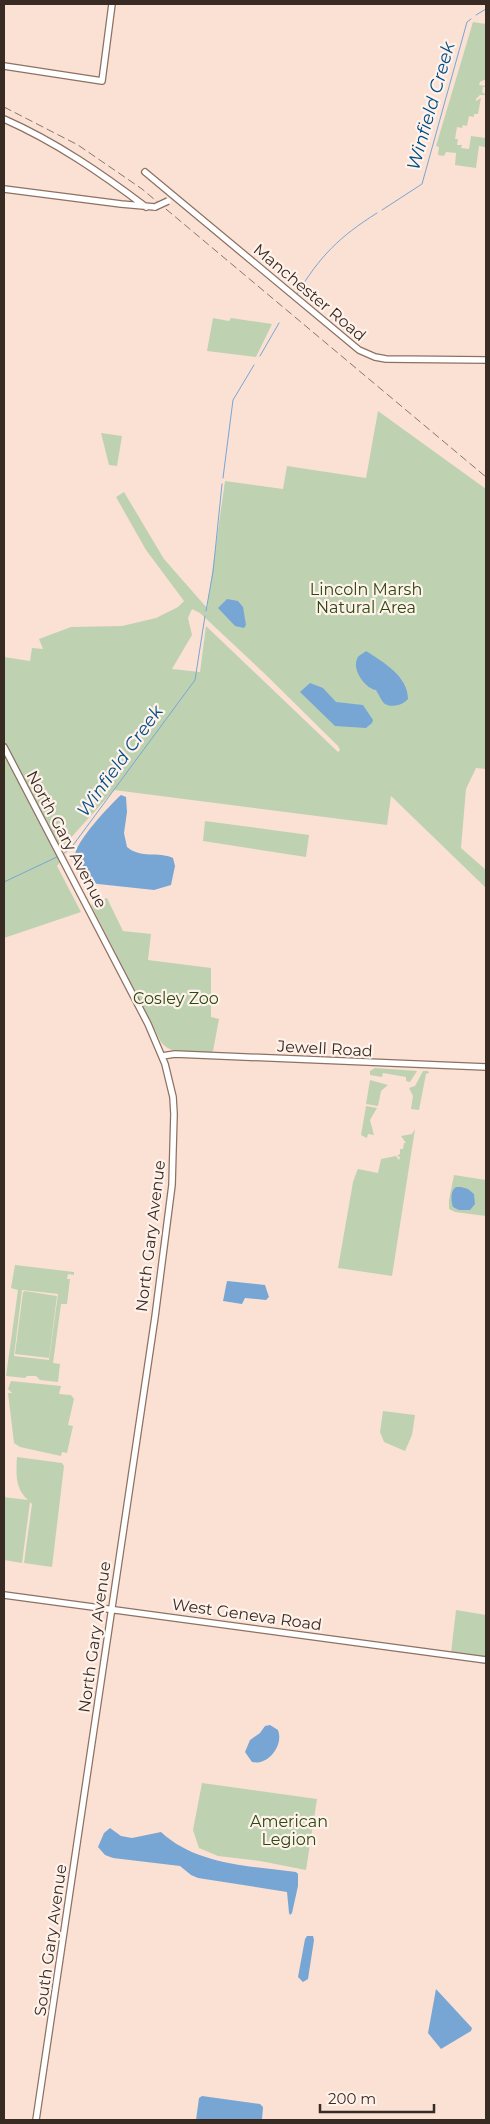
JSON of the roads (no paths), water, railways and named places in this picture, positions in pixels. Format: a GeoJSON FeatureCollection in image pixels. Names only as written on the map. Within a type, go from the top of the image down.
{"type":"FeatureCollection","features":[{"type":"Feature","properties":{"kind":"street"},"geometry":{"type":"LineString","coordinates":[[4,66],[102,81],[112,4]]}},
{"type":"Feature","properties":{"kind":"street"},"geometry":{"type":"LineString","coordinates":[[4,119],[71,154],[146,207]]}},
{"type":"Feature","properties":{"kind":"street","name":"Manchester Road"},"geometry":{"type":"LineString","coordinates":[[145,172],[171,199],[359,350],[381,359],[486,360]]}},
{"type":"Feature","properties":{"kind":"street"},"geometry":{"type":"LineString","coordinates":[[4,189],[146,207],[155,206],[171,199]]}},
{"type":"Feature","properties":{"kind":"street","name":"North Gary Avenue"},"geometry":{"type":"LineString","coordinates":[[4,747],[145,1016],[162,1056],[170,1082],[174,1108],[172,1185],[146,1380],[90,1764]]}},
{"type":"Feature","properties":{"kind":"street","name":"Jewell Road"},"geometry":{"type":"LineString","coordinates":[[162,1056],[486,1067]]}},
{"type":"Feature","properties":{"kind":"street","name":"West Geneva Road"},"geometry":{"type":"LineString","coordinates":[[4,1595],[486,1660]]}},
{"type":"Feature","properties":{"kind":"street","name":"South Gary Avenue"},"geometry":{"type":"LineString","coordinates":[[36,2120],[90,1764]]}},
{"type":"Feature","properties":{"kind":"water"},"geometry":{"type":"Polygon","coordinates":[[[227,599],[238,601],[243,607],[246,625],[244,628],[235,626],[218,608],[227,599]]]}},
{"type":"Feature","properties":{"kind":"water"},"geometry":{"type":"Polygon","coordinates":[[[366,651],[393,670],[404,683],[408,699],[406,701],[394,706],[385,704],[376,690],[368,686],[360,678],[356,663],[358,656],[366,651]]]}},
{"type":"Feature","properties":{"kind":"water"},"geometry":{"type":"Polygon","coordinates":[[[310,683],[323,688],[336,702],[363,705],[373,720],[372,723],[366,728],[335,726],[300,692],[310,683]]]}},
{"type":"Feature","properties":{"kind":"water"},"geometry":{"type":"Polygon","coordinates":[[[121,795],[126,797],[127,812],[124,833],[127,847],[138,853],[173,858],[175,866],[171,885],[154,890],[98,884],[89,882],[79,866],[75,858],[79,844],[93,825],[121,795]]]}},
{"type":"Feature","properties":{"kind":"water"},"geometry":{"type":"Polygon","coordinates":[[[456,1187],[468,1189],[474,1194],[475,1204],[470,1210],[459,1210],[453,1207],[451,1199],[453,1191],[456,1187]]]}},
{"type":"Feature","properties":{"kind":"water"},"geometry":{"type":"Polygon","coordinates":[[[227,1281],[265,1285],[269,1297],[266,1300],[245,1298],[242,1304],[223,1301],[227,1281]]]}},
{"type":"Feature","properties":{"kind":"water"},"geometry":{"type":"Polygon","coordinates":[[[270,1725],[278,1730],[279,1742],[277,1748],[264,1761],[252,1762],[245,1752],[250,1740],[260,1733],[265,1726],[270,1725]]]}},
{"type":"Feature","properties":{"kind":"water"},"geometry":{"type":"Polygon","coordinates":[[[110,1828],[121,1836],[132,1838],[161,1832],[175,1843],[207,1858],[296,1872],[298,1874],[298,1886],[292,1913],[290,1915],[289,1913],[287,1892],[198,1878],[180,1866],[113,1858],[105,1855],[98,1847],[104,1833],[110,1828]]]}},
{"type":"Feature","properties":{"kind":"water"},"geometry":{"type":"Polygon","coordinates":[[[307,1936],[313,1936],[314,1940],[308,1979],[303,1982],[298,1977],[307,1936]]]}},
{"type":"Feature","properties":{"kind":"water"},"geometry":{"type":"Polygon","coordinates":[[[436,1989],[472,2028],[471,2031],[441,2049],[428,2033],[436,1989]]]}},
{"type":"Feature","properties":{"kind":"water"},"geometry":{"type":"Polygon","coordinates":[[[202,2096],[260,2104],[263,2107],[262,2120],[196,2120],[199,2098],[202,2096]]]}},
{"type":"Feature","properties":{"kind":"waterway","name":"Winfield Creek"},"geometry":{"type":"LineString","coordinates":[[476,15],[486,9]]}},
{"type":"Feature","properties":{"kind":"waterway","name":"Winfield Creek"},"geometry":{"type":"LineString","coordinates":[[382,210],[422,184],[467,22],[471,19]]}},
{"type":"Feature","properties":{"kind":"waterway","name":"Winfield Creek"},"geometry":{"type":"LineString","coordinates":[[297,294],[331,248],[352,230],[377,213]]}},
{"type":"Feature","properties":{"kind":"waterway","name":"Winfield Creek"},"geometry":{"type":"LineString","coordinates":[[260,356],[279,323]]}},
{"type":"Feature","properties":{"kind":"waterway","name":"Winfield Creek"},"geometry":{"type":"LineString","coordinates":[[223,478],[233,400],[254,365]]}},
{"type":"Feature","properties":{"kind":"waterway","name":"Winfield Creek"},"geometry":{"type":"LineString","coordinates":[[206,611],[213,572],[222,484]]}},
{"type":"Feature","properties":{"kind":"waterway","name":"Winfield Creek"},"geometry":{"type":"LineString","coordinates":[[63,854],[71,848],[195,680],[205,616]]}},
{"type":"Feature","properties":{"kind":"waterway","name":"Winfield Creek"},"geometry":{"type":"LineString","coordinates":[[4,882],[57,857]]}},
{"type":"Feature","properties":{"kind":"railway"},"geometry":{"type":"LineString","coordinates":[[4,107],[78,145],[142,189],[486,477]]}},
{"type":"Feature","properties":{"kind":"park label","name":"Lincoln Marsh Natural Area"},"geometry":{"type":"Point","coordinates":[366,598]}},
{"type":"Feature","properties":{"kind":"park label","name":"Cosley Zoo"},"geometry":{"type":"Point","coordinates":[176,998]}},
{"type":"Feature","properties":{"kind":"park label","name":"American Legion"},"geometry":{"type":"Point","coordinates":[289,1830]}}]}
